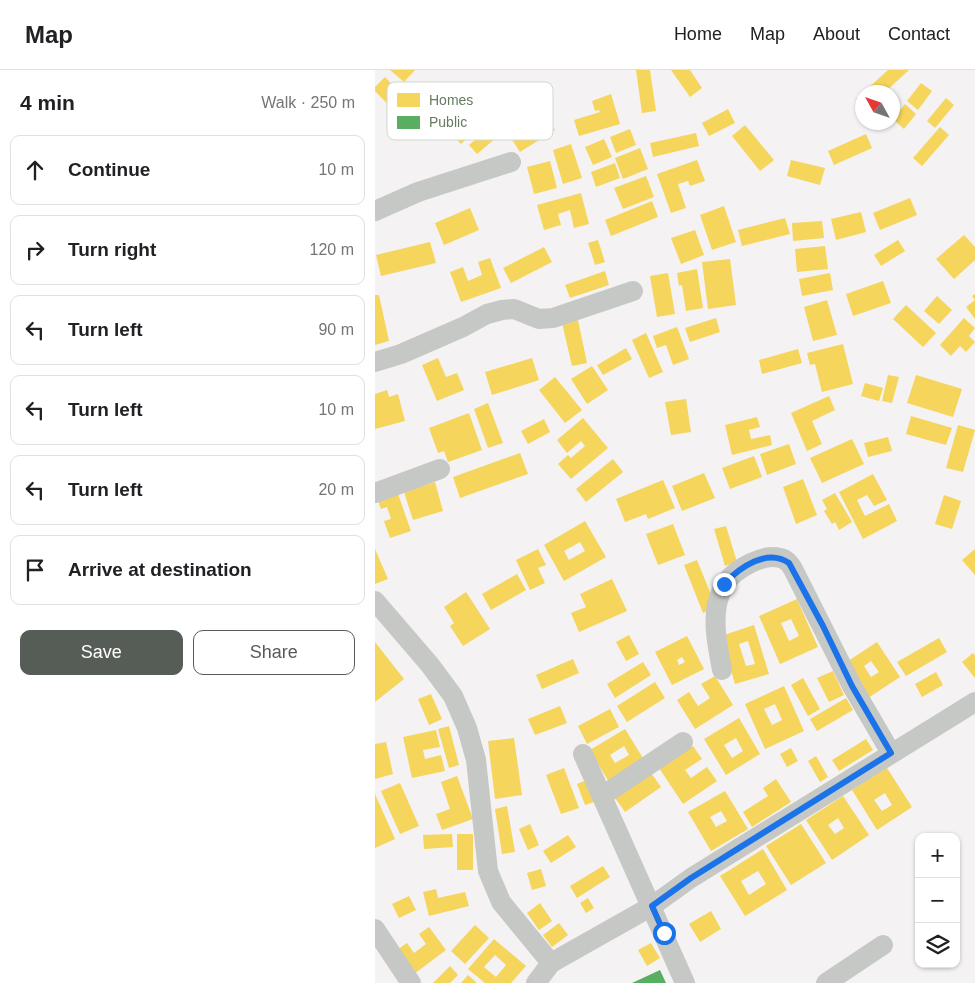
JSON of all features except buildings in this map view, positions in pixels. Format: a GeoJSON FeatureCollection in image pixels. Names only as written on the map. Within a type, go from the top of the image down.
{"type":"FeatureCollection","features":[{"type":"Feature","properties":{"kind":"street"},"geometry":{"type":"LineString","coordinates":[[375,211],[418,192],[511,162]]}},
{"type":"Feature","properties":{"kind":"street"},"geometry":{"type":"LineString","coordinates":[[375,362],[410,350],[463,327],[487,314],[502,310],[514,310],[539,319],[553,318],[633,291]]}},
{"type":"Feature","properties":{"kind":"street"},"geometry":{"type":"LineString","coordinates":[[375,494],[440,469]]}},
{"type":"Feature","properties":{"kind":"street"},"geometry":{"type":"LineString","coordinates":[[722,670],[714,626],[717,603],[724,584],[735,572],[766,557],[781,558],[789,563],[794,571],[852,686],[891,753]]}},
{"type":"Feature","properties":{"kind":"street"},"geometry":{"type":"LineString","coordinates":[[375,601],[430,665],[453,696],[467,728],[476,760],[488,871],[501,902],[551,963]]}},
{"type":"Feature","properties":{"kind":"street"},"geometry":{"type":"LineString","coordinates":[[536,983],[551,963],[652,906],[691,878],[975,702]]}},
{"type":"Feature","properties":{"kind":"street"},"geometry":{"type":"LineString","coordinates":[[602,796],[683,742]]}},
{"type":"Feature","properties":{"kind":"street"},"geometry":{"type":"LineString","coordinates":[[583,754],[685,983]]}},
{"type":"Feature","properties":{"kind":"street"},"geometry":{"type":"LineString","coordinates":[[375,929],[411,983]]}},
{"type":"Feature","properties":{"kind":"street"},"geometry":{"type":"LineString","coordinates":[[826,983],[883,945]]}},
{"type":"Feature","properties":{"kind":"route"},"geometry":{"type":"LineString","coordinates":[[664,933],[652,906],[691,878],[891,753],[852,686],[823,626],[789,563],[781,558],[766,557],[735,572],[724,584]]}}]}
